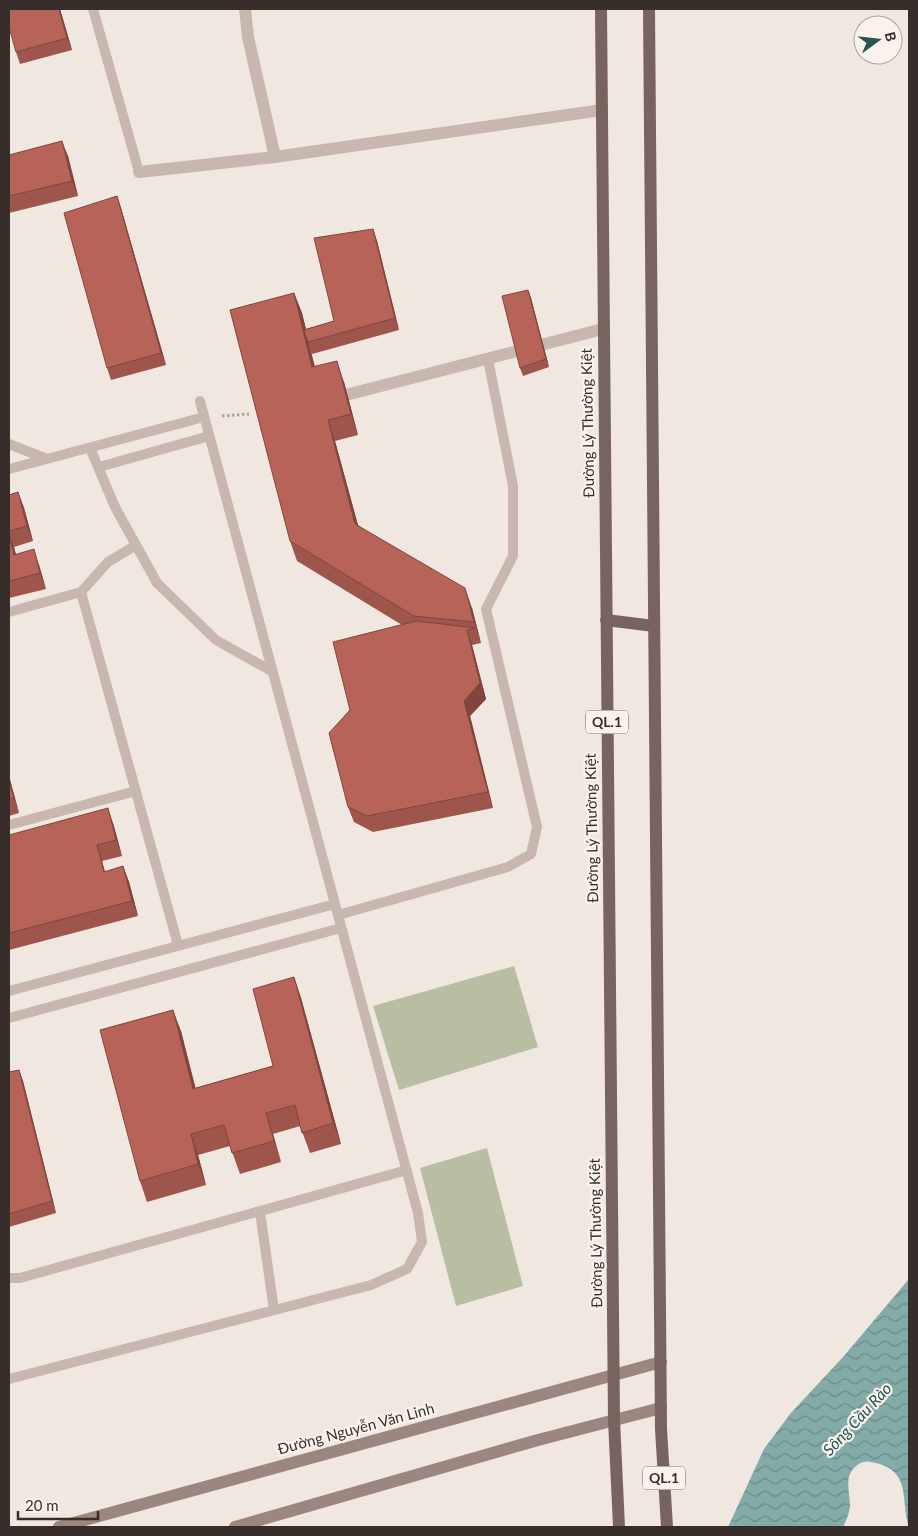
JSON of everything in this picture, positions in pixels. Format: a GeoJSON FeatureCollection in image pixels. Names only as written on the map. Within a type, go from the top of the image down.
{"type":"FeatureCollection","features":[{"type":"Feature","properties":{"kind":"main road","name":"Đường Lý Thường Kiệt"},"geometry":{"type":"LineString","coordinates":[[601,9],[613,1374],[619,1527]]}},
{"type":"Feature","properties":{"kind":"main road","name":"QL.1"},"geometry":{"type":"LineString","coordinates":[[649,9],[661,1429],[667,1527]]}},
{"type":"Feature","properties":{"kind":"main road"},"geometry":{"type":"LineString","coordinates":[[606,620],[654,626]]}},
{"type":"Feature","properties":{"kind":"street"},"geometry":{"type":"LineString","coordinates":[[245,9],[248,37],[275,157]]}},
{"type":"Feature","properties":{"kind":"street"},"geometry":{"type":"LineString","coordinates":[[139,172],[275,157],[602,110]]}},
{"type":"Feature","properties":{"kind":"street"},"geometry":{"type":"LineString","coordinates":[[334,398],[603,329]]}},
{"type":"Feature","properties":{"kind":"street","name":"Đường Nguyễn Văn Linh"},"geometry":{"type":"LineString","coordinates":[[59,1527],[661,1362]]}},
{"type":"Feature","properties":{"kind":"street"},"geometry":{"type":"LineString","coordinates":[[235,1527],[661,1408]]}},
{"type":"Feature","properties":{"kind":"lane"},"geometry":{"type":"LineString","coordinates":[[93,9],[139,172]]}},
{"type":"Feature","properties":{"kind":"lane"},"geometry":{"type":"LineString","coordinates":[[338,915],[508,867],[532,854],[536,827],[486,609],[513,556],[513,486],[488,359]]}},
{"type":"Feature","properties":{"kind":"lane"},"geometry":{"type":"LineString","coordinates":[[9,1379],[371,1285],[407,1269],[422,1242],[418,1213],[407,1170],[200,401]]}},
{"type":"Feature","properties":{"kind":"lane"},"geometry":{"type":"LineString","coordinates":[[9,469],[204,417]]}},
{"type":"Feature","properties":{"kind":"lane"},"geometry":{"type":"LineString","coordinates":[[98,468],[209,436]]}},
{"type":"Feature","properties":{"kind":"lane"},"geometry":{"type":"LineString","coordinates":[[9,444],[47,459]]}},
{"type":"Feature","properties":{"kind":"lane"},"geometry":{"type":"LineString","coordinates":[[90,448],[115,507],[157,583],[216,640],[273,672]]}},
{"type":"Feature","properties":{"kind":"lane"},"geometry":{"type":"LineString","coordinates":[[9,612],[81,592],[108,562],[136,545]]}},
{"type":"Feature","properties":{"kind":"lane"},"geometry":{"type":"LineString","coordinates":[[81,592],[178,945]]}},
{"type":"Feature","properties":{"kind":"lane"},"geometry":{"type":"LineString","coordinates":[[9,825],[136,791]]}},
{"type":"Feature","properties":{"kind":"lane"},"geometry":{"type":"LineString","coordinates":[[9,991],[335,904]]}},
{"type":"Feature","properties":{"kind":"lane"},"geometry":{"type":"LineString","coordinates":[[9,1018],[342,928]]}},
{"type":"Feature","properties":{"kind":"lane"},"geometry":{"type":"LineString","coordinates":[[9,1278],[20,1278],[407,1170]]}},
{"type":"Feature","properties":{"kind":"lane"},"geometry":{"type":"LineString","coordinates":[[260,1212],[274,1310]]}},
{"type":"Feature","properties":{"kind":"path"},"geometry":{"type":"LineString","coordinates":[[204,417],[249,414]]}},
{"type":"Feature","properties":{"kind":"green space"},"geometry":{"type":"Polygon","coordinates":[[[514,966],[538,1047],[399,1090],[373,1006],[514,966]]]}},
{"type":"Feature","properties":{"kind":"green space"},"geometry":{"type":"Polygon","coordinates":[[[487,1148],[523,1286],[456,1306],[420,1168],[487,1148]]]}},
{"type":"Feature","properties":{"kind":"water","name":"Sông Cầu Rào"},"geometry":{"type":"Polygon","coordinates":[[[909,1279],[909,1527],[899,1479],[893,1471],[884,1466],[864,1462],[854,1468],[849,1477],[850,1508],[843,1527],[728,1527],[764,1449],[790,1414],[843,1357],[909,1279]]]}},
{"type":"Feature","properties":{"kind":"building"},"geometry":{"type":"Polygon","coordinates":[[[9,9],[59,9],[67,38],[16,52],[9,27],[9,9]]]}},
{"type":"Feature","properties":{"kind":"building"},"geometry":{"type":"Polygon","coordinates":[[[62,141],[72,181],[9,196],[9,155],[62,141]]]}},
{"type":"Feature","properties":{"kind":"building"},"geometry":{"type":"Polygon","coordinates":[[[117,196],[161,353],[107,368],[64,213],[117,196]]]}},
{"type":"Feature","properties":{"kind":"building"},"geometry":{"type":"Polygon","coordinates":[[[373,229],[395,318],[308,342],[304,330],[334,321],[314,238],[373,229]]]}},
{"type":"Feature","properties":{"kind":"building"},"geometry":{"type":"Polygon","coordinates":[[[528,290],[546,359],[520,368],[502,296],[528,290]]]}},
{"type":"Feature","properties":{"kind":"building"},"geometry":{"type":"Polygon","coordinates":[[[294,293],[312,367],[337,361],[351,414],[328,420],[355,524],[465,588],[474,622],[414,616],[290,541],[230,310],[294,293]]]}},
{"type":"Feature","properties":{"kind":"building"},"geometry":{"type":"Polygon","coordinates":[[[18,492],[27,526],[9,531],[9,495],[18,492]]]}},
{"type":"Feature","properties":{"kind":"building"},"geometry":{"type":"Polygon","coordinates":[[[9,534],[14,555],[34,549],[40,573],[9,581],[9,534]]]}},
{"type":"Feature","properties":{"kind":"building"},"geometry":{"type":"Polygon","coordinates":[[[416,621],[475,628],[467,630],[480,683],[464,701],[488,792],[367,816],[348,807],[329,733],[350,710],[333,642],[416,621]]]}},
{"type":"Feature","properties":{"kind":"building"},"geometry":{"type":"Polygon","coordinates":[[[9,781],[14,798],[9,799],[9,781]]]}},
{"type":"Feature","properties":{"kind":"building"},"geometry":{"type":"Polygon","coordinates":[[[108,808],[116,840],[97,845],[104,872],[123,866],[132,901],[9,933],[9,835],[108,808]]]}},
{"type":"Feature","properties":{"kind":"building"},"geometry":{"type":"Polygon","coordinates":[[[294,977],[333,1123],[302,1133],[295,1105],[266,1113],[274,1141],[232,1153],[224,1125],[191,1134],[198,1164],[140,1181],[100,1030],[173,1010],[193,1089],[273,1066],[253,989],[294,977]]]}},
{"type":"Feature","properties":{"kind":"building"},"geometry":{"type":"Polygon","coordinates":[[[19,1070],[52,1201],[9,1214],[9,1072],[19,1070]]]}}]}
